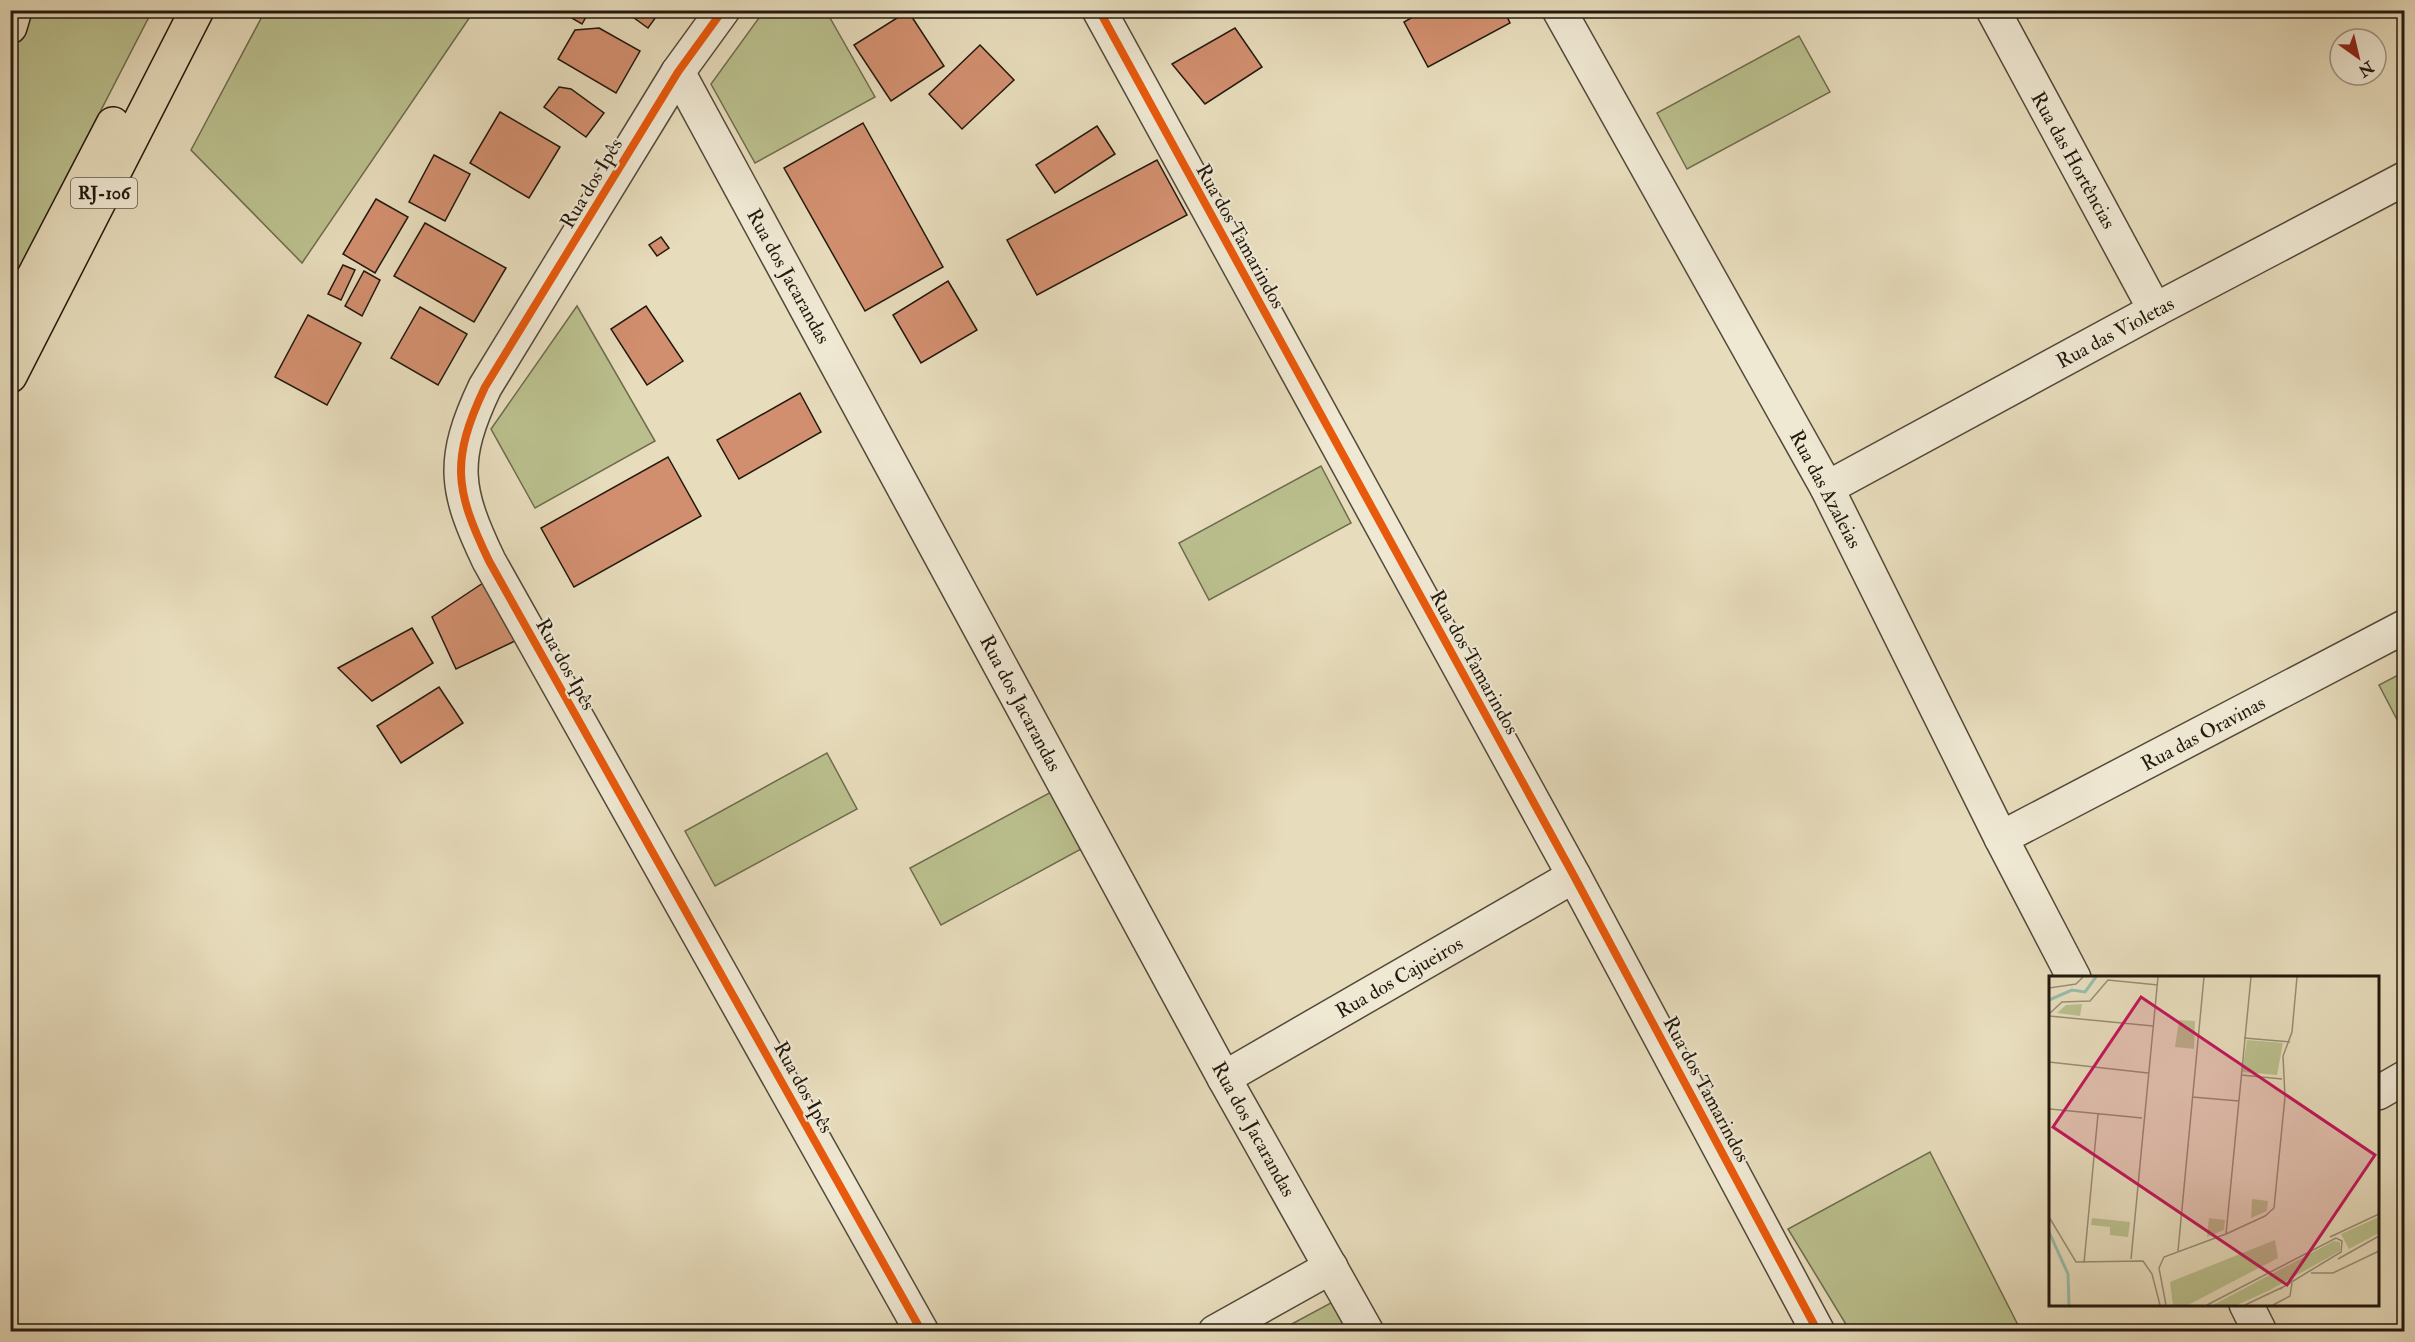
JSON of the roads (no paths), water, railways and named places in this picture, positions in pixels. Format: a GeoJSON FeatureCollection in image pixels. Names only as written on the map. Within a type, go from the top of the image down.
{"type":"FeatureCollection","features":[{"type":"Feature","properties":{"kind":"highway"},"geometry":{"type":"LineString","coordinates":[[10,27],[15,10]]}},
{"type":"Feature","properties":{"kind":"highway"},"geometry":{"type":"LineString","coordinates":[[10,322],[172,10]]}},
{"type":"Feature","properties":{"kind":"highway","name":"RJ-106"},"geometry":{"type":"LineString","coordinates":[[10,376],[197,10]]}},
{"type":"Feature","properties":{"kind":"street","name":"Rua dos Ipês"},"geometry":{"type":"LineString","coordinates":[[723,10],[678,72],[484,387],[470,419],[461,456],[461,489],[470,521],[489,561],[922,1332]]}},
{"type":"Feature","properties":{"kind":"street","name":"Rua dos Tamarindos"},"geometry":{"type":"LineString","coordinates":[[1099,10],[1574,876],[1818,1332]]}},
{"type":"Feature","properties":{"kind":"street","name":"Rua das Azaleias"},"geometry":{"type":"LineString","coordinates":[[1559,10],[1827,488],[2001,838],[2073,976]]}},
{"type":"Feature","properties":{"kind":"street","name":"Rua das Hortências"},"geometry":{"type":"LineString","coordinates":[[1993,10],[2155,310]]}},
{"type":"Feature","properties":{"kind":"street","name":"Rua dos Jacarandas"},"geometry":{"type":"LineString","coordinates":[[678,72],[1224,1078],[1367,1332]]}},
{"type":"Feature","properties":{"kind":"street","name":"Rua das Violetas"},"geometry":{"type":"LineString","coordinates":[[1827,488],[2155,310],[2404,179]]}},
{"type":"Feature","properties":{"kind":"street","name":"Rua das Oravinas"},"geometry":{"type":"LineString","coordinates":[[2001,838],[2404,627]]}},
{"type":"Feature","properties":{"kind":"street","name":"Rua dos Cajueiros"},"geometry":{"type":"LineString","coordinates":[[1224,1078],[1574,876]]}},
{"type":"Feature","properties":{"kind":"street"},"geometry":{"type":"LineString","coordinates":[[2379,1092],[2404,1078]]}},
{"type":"Feature","properties":{"kind":"street"},"geometry":{"type":"LineString","coordinates":[[1215,1332],[1331,1267]]}},
{"type":"Feature","properties":{"kind":"street"},"geometry":{"type":"LineString","coordinates":[[2247,1306],[2260,1332]]}}]}
